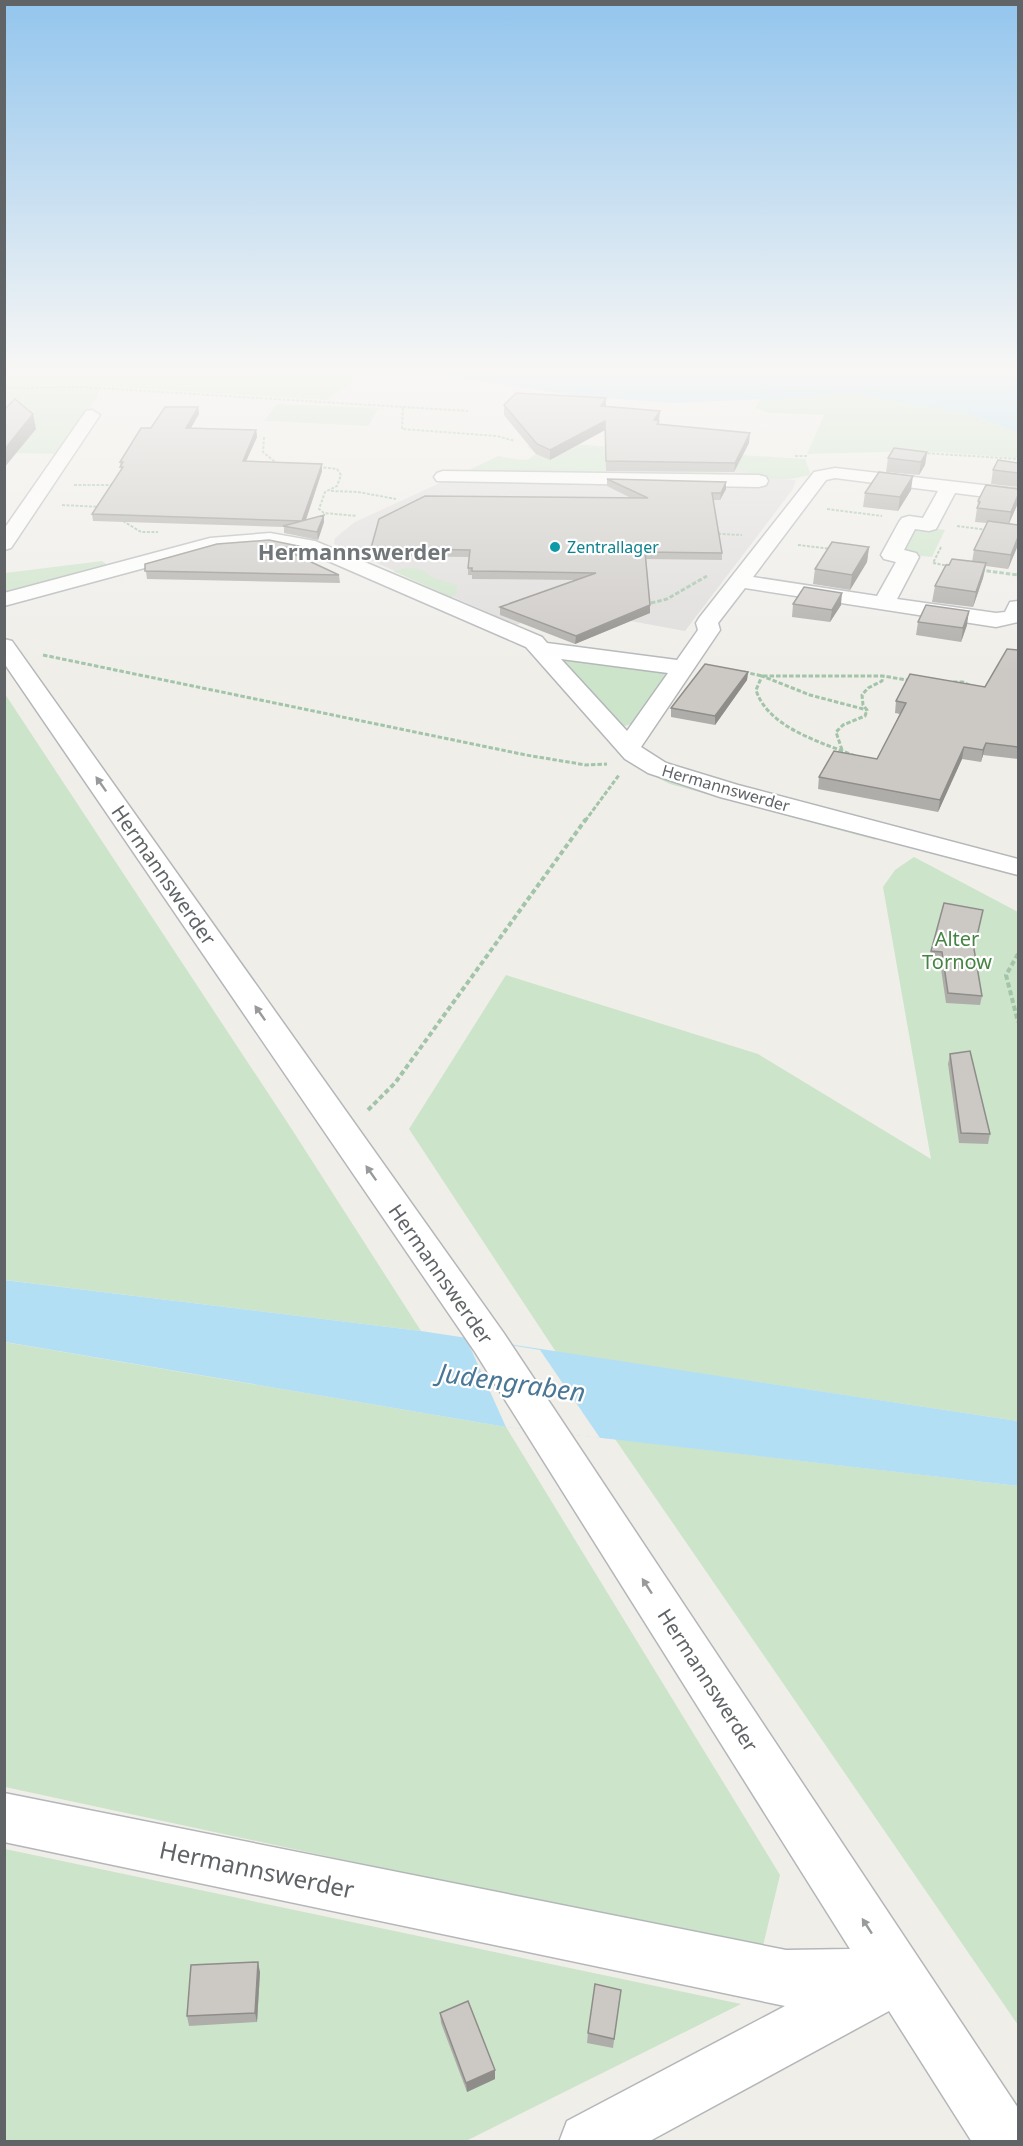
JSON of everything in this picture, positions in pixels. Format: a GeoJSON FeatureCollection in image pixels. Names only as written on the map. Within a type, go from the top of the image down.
{"type":"FeatureCollection","features":[{"type":"Feature","properties":{"kind":"street"},"geometry":{"type":"LineString","coordinates":[[4,544],[53,471]]}},
{"type":"Feature","properties":{"kind":"street"},"geometry":{"type":"LineString","coordinates":[[637,754],[685,665],[709,630],[707,623],[820,476],[827,474],[1018,495]]}},
{"type":"Feature","properties":{"kind":"street"},"geometry":{"type":"LineString","coordinates":[[443,477],[759,481]]}},
{"type":"Feature","properties":{"kind":"street"},"geometry":{"type":"LineString","coordinates":[[583,479],[583,499]]}},
{"type":"Feature","properties":{"kind":"street"},"geometry":{"type":"LineString","coordinates":[[884,603],[909,557],[891,555],[909,522],[929,525],[949,487]]}},
{"type":"Feature","properties":{"kind":"street","name":"Hermannswerder"},"geometry":{"type":"LineString","coordinates":[[4,600],[193,547],[250,539],[290,541],[322,549],[534,642],[637,754],[671,774],[1018,867]]}},
{"type":"Feature","properties":{"kind":"street"},"geometry":{"type":"LineString","coordinates":[[739,581],[996,620],[1013,617],[1018,608]]}},
{"type":"Feature","properties":{"kind":"street","name":"Hermannswerder"},"geometry":{"type":"LineString","coordinates":[[4,646],[489,1342],[1006,2142]]}},
{"type":"Feature","properties":{"kind":"street"},"geometry":{"type":"LineString","coordinates":[[541,649],[685,665]]}},
{"type":"Feature","properties":{"kind":"street","name":"Hermannswerder"},"geometry":{"type":"LineString","coordinates":[[4,1817],[786,1978],[899,1975]]}},
{"type":"Feature","properties":{"kind":"street"},"geometry":{"type":"LineString","coordinates":[[588,2142],[899,1975]]}},
{"type":"Feature","properties":{"kind":"path"},"geometry":{"type":"LineString","coordinates":[[340,471],[340,482],[325,492],[319,510],[324,513],[357,516]]}},
{"type":"Feature","properties":{"kind":"path"},"geometry":{"type":"LineString","coordinates":[[44,485],[121,486]]}},
{"type":"Feature","properties":{"kind":"path"},"geometry":{"type":"LineString","coordinates":[[330,490],[358,492],[396,499]]}},
{"type":"Feature","properties":{"kind":"path"},"geometry":{"type":"LineString","coordinates":[[31,505],[97,505],[106,510]]}},
{"type":"Feature","properties":{"kind":"path"},"geometry":{"type":"LineString","coordinates":[[797,505],[910,520],[909,522]]}},
{"type":"Feature","properties":{"kind":"path"},"geometry":{"type":"LineString","coordinates":[[114,516],[141,532],[162,532]]}},
{"type":"Feature","properties":{"kind":"path"},"geometry":{"type":"LineString","coordinates":[[953,526],[997,531]]}},
{"type":"Feature","properties":{"kind":"path"},"geometry":{"type":"LineString","coordinates":[[712,527],[720,534],[748,537]]}},
{"type":"Feature","properties":{"kind":"path"},"geometry":{"type":"LineString","coordinates":[[770,541],[889,557],[891,555]]}},
{"type":"Feature","properties":{"kind":"path"},"geometry":{"type":"LineString","coordinates":[[933,563],[954,566]]}},
{"type":"Feature","properties":{"kind":"path"},"geometry":{"type":"LineString","coordinates":[[976,569],[1018,575]]}},
{"type":"Feature","properties":{"kind":"path"},"geometry":{"type":"LineString","coordinates":[[651,603],[663,600],[714,572]]}},
{"type":"Feature","properties":{"kind":"path"},"geometry":{"type":"LineString","coordinates":[[42,655],[526,755],[585,765],[611,764]]}},
{"type":"Feature","properties":{"kind":"path"},"geometry":{"type":"LineString","coordinates":[[685,665],[762,675],[883,676],[918,681]]}},
{"type":"Feature","properties":{"kind":"path"},"geometry":{"type":"LineString","coordinates":[[762,675],[810,695],[867,710]]}},
{"type":"Feature","properties":{"kind":"path"},"geometry":{"type":"LineString","coordinates":[[762,675],[755,686],[756,697],[774,717],[792,730],[862,759]]}},
{"type":"Feature","properties":{"kind":"path"},"geometry":{"type":"LineString","coordinates":[[867,710],[861,695],[866,688],[882,681],[883,676]]}},
{"type":"Feature","properties":{"kind":"path"},"geometry":{"type":"LineString","coordinates":[[952,682],[963,682],[973,687]]}},
{"type":"Feature","properties":{"kind":"path"},"geometry":{"type":"LineString","coordinates":[[843,751],[836,732],[839,728],[865,716],[867,710]]}},
{"type":"Feature","properties":{"kind":"path"},"geometry":{"type":"LineString","coordinates":[[347,1138],[363,1116],[395,1083],[524,902],[622,770],[637,754]]}},
{"type":"Feature","properties":{"kind":"path"},"geometry":{"type":"LineString","coordinates":[[1018,954],[1006,975],[1018,1022]]}},
{"type":"Feature","properties":{"kind":"shaded area"},"geometry":{"type":"Polygon","coordinates":[[[466,471],[759,471],[757,477],[796,480],[793,489],[685,631],[592,614],[545,613],[516,625],[334,544],[335,538],[355,522],[466,471]]]}},
{"type":"Feature","properties":{"kind":"green space"},"geometry":{"type":"Polygon","coordinates":[[[470,471],[604,471],[604,477],[463,475],[470,471]]]}},
{"type":"Feature","properties":{"kind":"green space"},"geometry":{"type":"Polygon","coordinates":[[[630,471],[723,471],[723,478],[631,477],[630,471]]]}},
{"type":"Feature","properties":{"kind":"green space"},"geometry":{"type":"Polygon","coordinates":[[[747,471],[810,471],[811,475],[791,479],[749,479],[747,471]]]}},
{"type":"Feature","properties":{"kind":"green space"},"geometry":{"type":"Polygon","coordinates":[[[910,525],[945,530],[932,557],[896,553],[910,525]]]}},
{"type":"Feature","properties":{"kind":"green space"},"geometry":{"type":"Polygon","coordinates":[[[102,561],[109,566],[5,594],[5,573],[102,561]]]}},
{"type":"Feature","properties":{"kind":"green space"},"geometry":{"type":"Polygon","coordinates":[[[406,568],[421,570],[455,585],[457,593],[451,597],[393,571],[406,568]]]}},
{"type":"Feature","properties":{"kind":"green space"},"geometry":{"type":"Polygon","coordinates":[[[567,659],[669,669],[634,723],[625,726],[618,725],[564,662],[567,659]]]}},
{"type":"Feature","properties":{"kind":"green space"},"geometry":{"type":"Polygon","coordinates":[[[5,694],[291,1128],[421,1331],[5,1280],[5,694]]]}},
{"type":"Feature","properties":{"kind":"green space"},"geometry":{"type":"Polygon","coordinates":[[[647,768],[872,833],[876,840],[670,784],[641,770],[647,768]]]}},
{"type":"Feature","properties":{"kind":"green space","name":"Alter Tornow"},"geometry":{"type":"Polygon","coordinates":[[[914,857],[1018,912],[1018,1421],[556,1352],[409,1129],[506,975],[758,1054],[931,1159],[883,887],[895,870],[914,857]]]}},
{"type":"Feature","properties":{"kind":"green space"},"geometry":{"type":"Polygon","coordinates":[[[4,1342],[506,1427],[780,1875],[762,1950],[5,1787],[4,1342]]]}},
{"type":"Feature","properties":{"kind":"green space"},"geometry":{"type":"Polygon","coordinates":[[[615,1439],[1018,1486],[1018,2025],[615,1439]]]}},
{"type":"Feature","properties":{"kind":"green space"},"geometry":{"type":"Polygon","coordinates":[[[5,1849],[741,2004],[466,2141],[5,2142],[5,1849]]]}},
{"type":"Feature","properties":{"kind":"water","name":"Judengraben"},"geometry":{"type":"Polygon","coordinates":[[[4,1280],[421,1331],[1018,1421],[1018,1486],[506,1427],[5,1342],[4,1280]]]}},
{"type":"Feature","properties":{"kind":"pier"},"geometry":{"type":"Polygon","coordinates":[[[466,1338],[540,1350],[600,1438],[506,1427],[466,1338]]]}},
{"type":"Feature","properties":{"kind":"building"},"geometry":{"type":"Polygon","coordinates":[[[120,471],[319,471],[302,521],[92,514],[120,471]]]}},
{"type":"Feature","properties":{"kind":"building"},"geometry":{"type":"Polygon","coordinates":[[[879,472],[913,476],[900,497],[865,493],[879,472]]]}},
{"type":"Feature","properties":{"kind":"building"},"geometry":{"type":"Polygon","coordinates":[[[607,479],[726,482],[721,493],[712,493],[722,553],[645,552],[650,605],[576,636],[500,607],[596,573],[472,571],[472,568],[468,568],[470,550],[371,548],[379,519],[425,496],[648,498],[607,479]]]}},
{"type":"Feature","properties":{"kind":"building"},"geometry":{"type":"Polygon","coordinates":[[[986,485],[1018,489],[1011,512],[977,508],[986,485]]]}},
{"type":"Feature","properties":{"kind":"building"},"geometry":{"type":"Polygon","coordinates":[[[324,515],[317,532],[283,526],[324,515]]]}},
{"type":"Feature","properties":{"kind":"building"},"geometry":{"type":"Polygon","coordinates":[[[988,521],[1018,525],[1018,537],[1011,555],[974,550],[988,521]]]}},
{"type":"Feature","properties":{"kind":"building"},"geometry":{"type":"Polygon","coordinates":[[[269,540],[308,548],[279,547],[339,575],[145,571],[145,564],[217,544],[269,540]]]}},
{"type":"Feature","properties":{"kind":"building"},"geometry":{"type":"Polygon","coordinates":[[[832,542],[869,547],[852,575],[815,569],[832,542]]]}},
{"type":"Feature","properties":{"kind":"building"},"geometry":{"type":"Polygon","coordinates":[[[952,559],[986,563],[976,592],[935,586],[946,565],[949,565],[952,559]]]}},
{"type":"Feature","properties":{"kind":"building"},"geometry":{"type":"Polygon","coordinates":[[[804,587],[842,593],[832,610],[793,604],[804,587]]]}},
{"type":"Feature","properties":{"kind":"building"},"geometry":{"type":"Polygon","coordinates":[[[926,605],[969,611],[963,628],[918,622],[926,605]]]}},
{"type":"Feature","properties":{"kind":"building"},"geometry":{"type":"Polygon","coordinates":[[[1007,649],[1018,650],[1018,747],[986,743],[983,750],[964,747],[940,800],[819,777],[834,751],[877,759],[906,703],[896,701],[910,674],[985,687],[1007,649]]]}},
{"type":"Feature","properties":{"kind":"building"},"geometry":{"type":"Polygon","coordinates":[[[705,664],[748,672],[715,716],[671,708],[705,664]]]}},
{"type":"Feature","properties":{"kind":"building"},"geometry":{"type":"Polygon","coordinates":[[[944,903],[983,910],[974,949],[982,996],[948,993],[942,952],[931,951],[944,903]]]}},
{"type":"Feature","properties":{"kind":"building"},"geometry":{"type":"Polygon","coordinates":[[[970,1051],[990,1134],[961,1133],[950,1054],[970,1051]]]}},
{"type":"Feature","properties":{"kind":"building"},"geometry":{"type":"Polygon","coordinates":[[[258,1962],[255,2013],[187,2016],[191,1965],[258,1962]]]}},
{"type":"Feature","properties":{"kind":"building"},"geometry":{"type":"Polygon","coordinates":[[[595,1984],[621,1990],[614,2039],[588,2033],[595,1984]]]}},
{"type":"Feature","properties":{"kind":"building"},"geometry":{"type":"Polygon","coordinates":[[[468,2001],[495,2070],[466,2083],[440,2013],[468,2001]]]}},
{"type":"Feature","properties":{"kind":"place","name":"Zentrallager"},"geometry":{"type":"Point","coordinates":[555,547]}},
{"type":"Feature","properties":{"kind":"district","name":"Hermannswerder"},"geometry":{"type":"Point","coordinates":[354,551]}}]}
